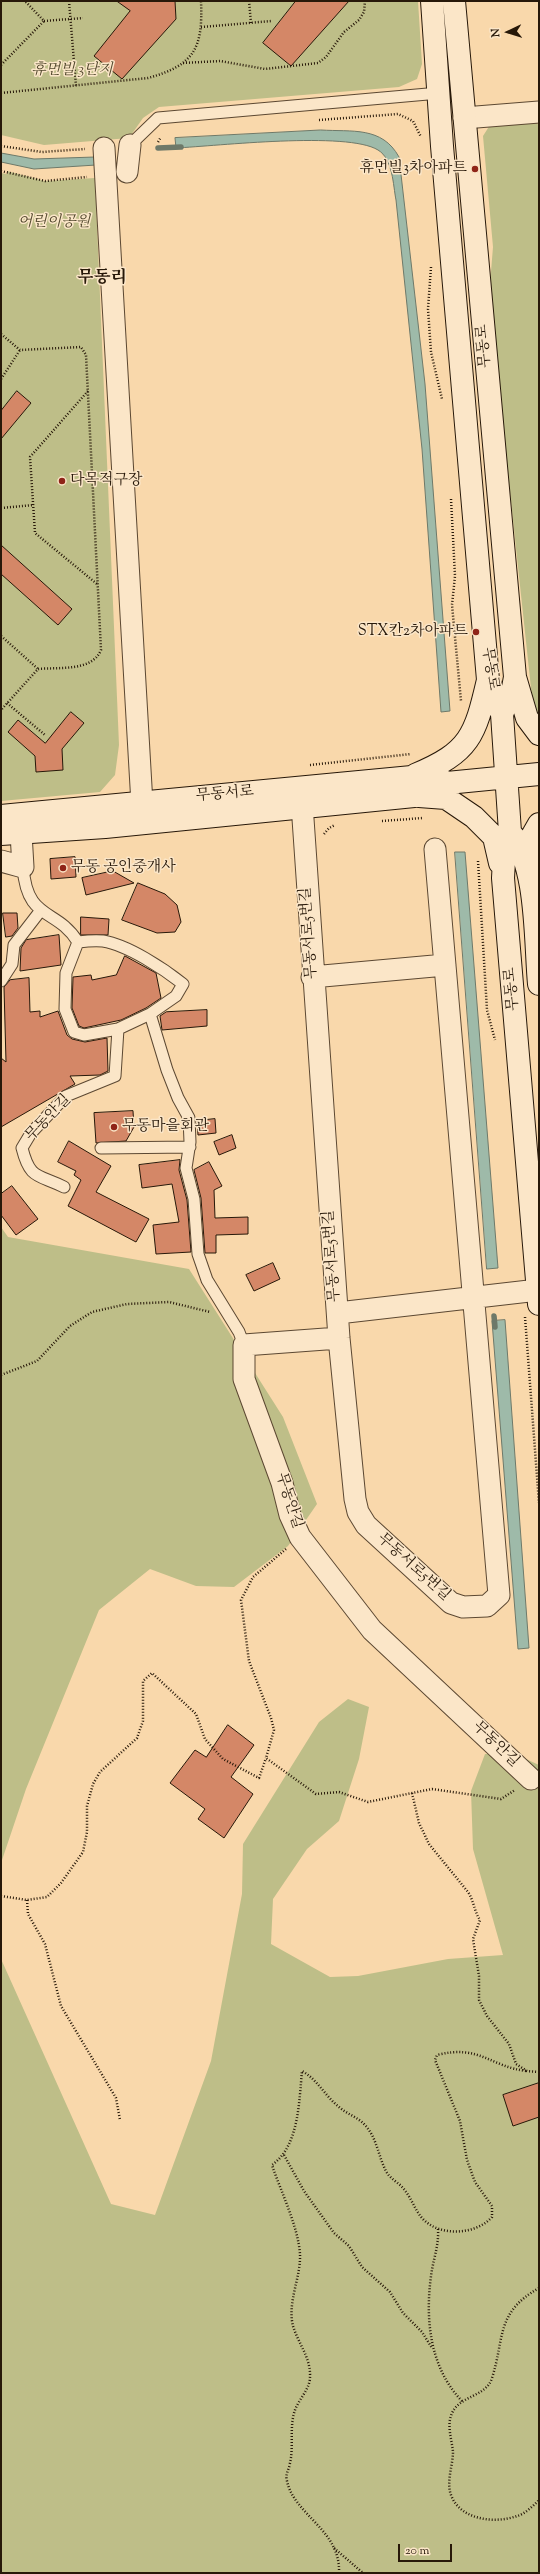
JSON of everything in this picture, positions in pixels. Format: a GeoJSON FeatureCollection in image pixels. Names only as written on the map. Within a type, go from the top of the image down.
{"type":"FeatureCollection","features":[{"type":"Feature","properties":{"kind":"main road","name":"무동로"},"geometry":{"type":"LineString","coordinates":[[432,1],[488,680],[502,714]]}},
{"type":"Feature","properties":{"kind":"main road","name":"무동로"},"geometry":{"type":"LineString","coordinates":[[454,1],[515,677],[513,688],[502,714]]}},
{"type":"Feature","properties":{"kind":"main road"},"geometry":{"type":"LineString","coordinates":[[515,677],[527,718],[539,734]]}},
{"type":"Feature","properties":{"kind":"main road"},"geometry":{"type":"LineString","coordinates":[[413,786],[458,752],[473,732],[488,680]]}},
{"type":"Feature","properties":{"kind":"main road"},"geometry":{"type":"LineString","coordinates":[[502,714],[510,832]]}},
{"type":"Feature","properties":{"kind":"main road"},"geometry":{"type":"LineString","coordinates":[[413,786],[435,790],[447,783],[539,774]]}},
{"type":"Feature","properties":{"kind":"main road"},"geometry":{"type":"LineString","coordinates":[[413,786],[446,798],[474,817],[494,837],[503,878]]}},
{"type":"Feature","properties":{"kind":"main road","name":"무동서로"},"geometry":{"type":"LineString","coordinates":[[1,816],[142,804],[301,797],[413,786]]}},
{"type":"Feature","properties":{"kind":"main road","name":"무동서로"},"geometry":{"type":"LineString","coordinates":[[11,833],[105,827],[301,797]]}},
{"type":"Feature","properties":{"kind":"main road"},"geometry":{"type":"LineString","coordinates":[[529,872],[531,838],[539,824]]}},
{"type":"Feature","properties":{"kind":"main road","name":"무동로"},"geometry":{"type":"LineString","coordinates":[[533,1302],[503,878],[505,843],[510,832],[520,843],[529,872],[539,984]]}},
{"type":"Feature","properties":{"kind":"street"},"geometry":{"type":"LineString","coordinates":[[464,118],[539,112]]}},
{"type":"Feature","properties":{"kind":"street"},"geometry":{"type":"LineString","coordinates":[[127,172],[130,145]]}},
{"type":"Feature","properties":{"kind":"street"},"geometry":{"type":"LineString","coordinates":[[104,148],[142,804]]}},
{"type":"Feature","properties":{"kind":"street","name":"무동서로5번길"},"geometry":{"type":"LineString","coordinates":[[301,797],[312,977],[339,1338],[358,1512],[366,1525],[451,1603],[463,1607],[487,1606],[498,1595],[435,849]]}},
{"type":"Feature","properties":{"kind":"street"},"geometry":{"type":"LineString","coordinates":[[11,833],[23,868]]}},
{"type":"Feature","properties":{"kind":"street"},"geometry":{"type":"LineString","coordinates":[[1,861],[23,868]]}},
{"type":"Feature","properties":{"kind":"street"},"geometry":{"type":"LineString","coordinates":[[312,977],[445,965]]}},
{"type":"Feature","properties":{"kind":"street"},"geometry":{"type":"LineString","coordinates":[[338,1313],[474,1298],[533,1302]]}},
{"type":"Feature","properties":{"kind":"street"},"geometry":{"type":"LineString","coordinates":[[244,1345],[339,1338]]}},
{"type":"Feature","properties":{"kind":"street","name":"무동안길"},"geometry":{"type":"LineString","coordinates":[[244,1345],[244,1379],[300,1537],[372,1630],[531,1779]]}},
{"type":"Feature","properties":{"kind":"lane"},"geometry":{"type":"LineString","coordinates":[[130,145],[158,118],[439,93]]}},
{"type":"Feature","properties":{"kind":"lane"},"geometry":{"type":"LineString","coordinates":[[23,868],[24,885],[32,903],[69,927],[78,942]]}},
{"type":"Feature","properties":{"kind":"lane"},"geometry":{"type":"LineString","coordinates":[[1,981],[12,964],[14,946],[41,910]]}},
{"type":"Feature","properties":{"kind":"lane"},"geometry":{"type":"LineString","coordinates":[[104,941],[160,966],[183,984],[176,996],[150,1014],[118,1029],[84,1035],[74,1032],[64,1009],[66,973],[78,942],[104,941]]}},
{"type":"Feature","properties":{"kind":"lane","name":"무동안길"},"geometry":{"type":"LineString","coordinates":[[150,1014],[167,1070],[178,1098],[189,1118],[190,1147],[186,1168],[194,1199],[198,1254],[207,1280],[230,1316],[244,1345]]}},
{"type":"Feature","properties":{"kind":"lane","name":"무동안길"},"geometry":{"type":"LineString","coordinates":[[64,1188],[37,1177],[26,1166],[22,1148],[31,1133],[66,1096],[114,1076],[118,1029]]}},
{"type":"Feature","properties":{"kind":"lane"},"geometry":{"type":"LineString","coordinates":[[101,1148],[190,1147]]}},
{"type":"Feature","properties":{"kind":"path"},"geometry":{"type":"LineString","coordinates":[[25,1],[44,21]]}},
{"type":"Feature","properties":{"kind":"path"},"geometry":{"type":"LineString","coordinates":[[69,1],[76,86]]}},
{"type":"Feature","properties":{"kind":"path"},"geometry":{"type":"LineString","coordinates":[[1,93],[148,78],[171,72],[187,60],[200,40],[200,1]]}},
{"type":"Feature","properties":{"kind":"path"},"geometry":{"type":"LineString","coordinates":[[249,1],[251,23]]}},
{"type":"Feature","properties":{"kind":"path"},"geometry":{"type":"LineString","coordinates":[[182,64],[220,61],[265,69],[318,63],[326,56],[344,32],[359,20],[364,12],[365,1]]}},
{"type":"Feature","properties":{"kind":"path"},"geometry":{"type":"LineString","coordinates":[[1,65],[44,21],[83,18]]}},
{"type":"Feature","properties":{"kind":"path"},"geometry":{"type":"LineString","coordinates":[[201,27],[272,21]]}},
{"type":"Feature","properties":{"kind":"path"},"geometry":{"type":"LineString","coordinates":[[311,120],[398,114],[412,121],[422,138],[422,146]]}},
{"type":"Feature","properties":{"kind":"path"},"geometry":{"type":"LineString","coordinates":[[158,142],[165,133]]}},
{"type":"Feature","properties":{"kind":"path"},"geometry":{"type":"LineString","coordinates":[[1,146],[42,152],[104,148]]}},
{"type":"Feature","properties":{"kind":"path"},"geometry":{"type":"LineString","coordinates":[[1,171],[45,181],[105,176]]}},
{"type":"Feature","properties":{"kind":"path"},"geometry":{"type":"LineString","coordinates":[[431,260],[428,309],[431,352],[444,406]]}},
{"type":"Feature","properties":{"kind":"path"},"geometry":{"type":"LineString","coordinates":[[1,334],[20,350],[81,347],[86,355],[101,650],[98,658],[88,665],[38,669],[1,710]]}},
{"type":"Feature","properties":{"kind":"path"},"geometry":{"type":"LineString","coordinates":[[1,379],[20,350]]}},
{"type":"Feature","properties":{"kind":"path"},"geometry":{"type":"LineString","coordinates":[[1,371],[4,374]]}},
{"type":"Feature","properties":{"kind":"path"},"geometry":{"type":"LineString","coordinates":[[88,391],[30,457],[35,533],[98,584]]}},
{"type":"Feature","properties":{"kind":"path"},"geometry":{"type":"LineString","coordinates":[[450,498],[455,576],[452,605],[461,704]]}},
{"type":"Feature","properties":{"kind":"path"},"geometry":{"type":"LineString","coordinates":[[1,508],[34,505]]}},
{"type":"Feature","properties":{"kind":"path"},"geometry":{"type":"LineString","coordinates":[[1,636],[38,669]]}},
{"type":"Feature","properties":{"kind":"path"},"geometry":{"type":"LineString","coordinates":[[7,703],[45,735]]}},
{"type":"Feature","properties":{"kind":"path"},"geometry":{"type":"LineString","coordinates":[[305,766],[418,753]]}},
{"type":"Feature","properties":{"kind":"path"},"geometry":{"type":"LineString","coordinates":[[1,1374],[37,1361],[70,1326],[92,1312],[127,1304],[169,1302],[230,1316]]}},
{"type":"Feature","properties":{"kind":"path"},"geometry":{"type":"LineString","coordinates":[[533,1302],[524,1315],[539,1503]]}},
{"type":"Feature","properties":{"kind":"path"},"geometry":{"type":"LineString","coordinates":[[1,1896],[27,1900],[47,1897],[61,1883],[83,1852],[87,1832],[87,1806],[93,1784],[100,1772],[137,1738],[143,1720],[143,1681],[152,1673],[196,1714],[205,1739],[222,1759],[259,1778],[274,1730],[272,1718],[249,1661],[241,1600],[253,1577],[300,1537]]}},
{"type":"Feature","properties":{"kind":"path"},"geometry":{"type":"LineString","coordinates":[[266,1758],[316,1794],[339,1792],[368,1802],[432,1789],[501,1799],[531,1779]]}},
{"type":"Feature","properties":{"kind":"path"},"geometry":{"type":"LineString","coordinates":[[412,1793],[419,1823],[429,1844],[468,1892],[472,1898],[472,1907],[480,1920],[472,1939],[479,1976],[479,2000],[488,2016],[509,2044],[516,2064],[527,2071]]}},
{"type":"Feature","properties":{"kind":"path"},"geometry":{"type":"LineString","coordinates":[[27,1900],[28,1914],[45,1944],[61,2006],[116,2098],[120,2120]]}},
{"type":"Feature","properties":{"kind":"path"},"geometry":{"type":"LineString","coordinates":[[339,2573],[333,2548],[322,2528],[295,2501],[288,2488],[286,2477],[291,2463],[291,2426],[295,2409],[310,2378],[309,2365],[293,2326],[293,2294],[300,2254],[289,2211],[272,2165],[284,2155],[300,2105],[302,2071],[318,2083],[343,2110],[365,2124],[373,2137],[386,2172],[404,2188],[425,2221],[438,2228],[455,2231],[473,2230],[487,2223],[492,2217],[492,2206],[475,2182],[467,2160],[460,2122],[435,2060],[437,2055],[450,2052],[471,2052],[511,2070],[539,2072]]}},
{"type":"Feature","properties":{"kind":"path"},"geometry":{"type":"LineString","coordinates":[[284,2155],[304,2191],[334,2233],[349,2246],[362,2267],[390,2292],[403,2313],[422,2332],[432,2348],[446,2382],[463,2402]]}},
{"type":"Feature","properties":{"kind":"path"},"geometry":{"type":"LineString","coordinates":[[432,2348],[429,2310],[430,2285],[433,2260],[438,2246],[438,2228]]}},
{"type":"Feature","properties":{"kind":"path"},"geometry":{"type":"LineString","coordinates":[[539,2288],[526,2296],[508,2317],[500,2334],[492,2379],[486,2390],[463,2402],[451,2416],[453,2452],[449,2484],[451,2495],[468,2515],[484,2519],[503,2519],[518,2516],[539,2500]]}},
{"type":"Feature","properties":{"kind":"path"},"geometry":{"type":"LineString","coordinates":[[333,2548],[363,2573]]}},
{"type":"Feature","properties":{"kind":"green space","name":"휴먼빌 3단지"},"geometry":{"type":"Polygon","coordinates":[[[1,1],[418,1],[422,64],[417,79],[399,87],[159,107],[143,118],[129,138],[44,145],[1,135],[1,1]]]}},
{"type":"Feature","properties":{"kind":"green space"},"geometry":{"type":"Polygon","coordinates":[[[530,119],[539,125],[539,718],[533,707],[489,296],[493,247],[483,136],[490,125],[530,119]]]}},
{"type":"Feature","properties":{"kind":"green space","name":"어린이공원"},"geometry":{"type":"Polygon","coordinates":[[[7,171],[45,181],[95,178],[119,745],[115,775],[100,792],[1,801],[1,173],[7,174],[7,171]]]}},
{"type":"Feature","properties":{"kind":"green space"},"geometry":{"type":"Polygon","coordinates":[[[1,1227],[8,1237],[189,1269],[283,1417],[317,1504],[288,1546],[234,1587],[196,1586],[150,1569],[99,1610],[26,1789],[1,1863],[1,1227]]]}},
{"type":"Feature","properties":{"kind":"green space"},"geometry":{"type":"Polygon","coordinates":[[[348,1699],[369,1707],[359,1759],[339,1821],[307,1849],[273,1899],[271,1944],[330,1977],[358,1976],[448,1959],[503,1955],[473,1849],[471,1791],[485,1754],[515,1754],[539,1765],[539,2573],[1,2573],[1,1959],[111,2204],[155,2215],[211,2061],[242,1894],[243,1844],[319,1722],[348,1699]]]}},
{"type":"Feature","properties":{"kind":"shaded area"},"geometry":{"type":"Polygon","coordinates":[[[321,130],[355,131],[375,135],[392,147],[399,157],[425,384],[450,711],[441,712],[422,449],[396,200],[392,173],[387,160],[378,150],[362,144],[339,141],[281,141],[176,148],[175,138],[321,130]]]}},
{"type":"Feature","properties":{"kind":"shaded area"},"geometry":{"type":"Polygon","coordinates":[[[1,153],[34,159],[95,157],[96,165],[34,169],[1,162],[1,153]]]}},
{"type":"Feature","properties":{"kind":"shaded area"},"geometry":{"type":"Polygon","coordinates":[[[455,852],[465,852],[498,1268],[487,1269],[455,852]]]}},
{"type":"Feature","properties":{"kind":"shaded area"},"geometry":{"type":"Polygon","coordinates":[[[505,1320],[529,1648],[518,1649],[492,1321],[505,1320]]]}},
{"type":"Feature","properties":{"kind":"building"},"geometry":{"type":"Polygon","coordinates":[[[117,1],[175,1],[176,19],[122,79],[94,56],[130,11],[117,1]]]}},
{"type":"Feature","properties":{"kind":"building"},"geometry":{"type":"Polygon","coordinates":[[[296,1],[349,1],[291,66],[263,43],[296,1]]]}},
{"type":"Feature","properties":{"kind":"building"},"geometry":{"type":"Polygon","coordinates":[[[17,391],[31,403],[1,439],[1,411],[17,391]]]}},
{"type":"Feature","properties":{"kind":"building"},"geometry":{"type":"Polygon","coordinates":[[[1,545],[72,609],[58,625],[1,574],[1,545]]]}},
{"type":"Feature","properties":{"kind":"building"},"geometry":{"type":"Polygon","coordinates":[[[71,712],[84,723],[62,749],[63,770],[36,772],[35,756],[8,732],[18,720],[45,743],[71,712]]]}},
{"type":"Feature","properties":{"kind":"building","name":"무동 공인중개사"},"geometry":{"type":"Polygon","coordinates":[[[75,857],[76,877],[51,879],[50,859],[75,857]]]}},
{"type":"Feature","properties":{"kind":"building"},"geometry":{"type":"Polygon","coordinates":[[[113,871],[134,883],[86,895],[82,878],[113,871]]]}},
{"type":"Feature","properties":{"kind":"building"},"geometry":{"type":"Polygon","coordinates":[[[138,883],[165,894],[177,905],[181,922],[175,932],[157,933],[122,920],[138,883]]]}},
{"type":"Feature","properties":{"kind":"building"},"geometry":{"type":"Polygon","coordinates":[[[3,913],[17,913],[18,928],[12,936],[6,937],[3,913]]]}},
{"type":"Feature","properties":{"kind":"building"},"geometry":{"type":"Polygon","coordinates":[[[81,917],[109,919],[108,935],[81,935],[81,917]]]}},
{"type":"Feature","properties":{"kind":"building"},"geometry":{"type":"Polygon","coordinates":[[[59,935],[61,965],[20,971],[21,948],[26,940],[59,935]]]}},
{"type":"Feature","properties":{"kind":"building"},"geometry":{"type":"Polygon","coordinates":[[[125,956],[156,973],[161,998],[146,1008],[121,1020],[84,1028],[79,1026],[72,1008],[73,977],[91,975],[92,980],[116,975],[125,956]]]}},
{"type":"Feature","properties":{"kind":"building"},"geometry":{"type":"Polygon","coordinates":[[[29,978],[30,1012],[40,1011],[40,1017],[58,1011],[67,1035],[72,1039],[85,1042],[107,1038],[108,1071],[100,1075],[70,1076],[75,1084],[1,1127],[1,1058],[6,1062],[4,987],[10,980],[29,978]]]}},
{"type":"Feature","properties":{"kind":"building"},"geometry":{"type":"Polygon","coordinates":[[[207,1010],[207,1026],[162,1030],[160,1016],[166,1012],[207,1010]]]}},
{"type":"Feature","properties":{"kind":"building","name":"무동마을회관"},"geometry":{"type":"Polygon","coordinates":[[[133,1111],[134,1127],[126,1141],[96,1143],[94,1113],[133,1111]]]}},
{"type":"Feature","properties":{"kind":"building"},"geometry":{"type":"Polygon","coordinates":[[[215,1119],[216,1133],[198,1135],[197,1121],[215,1119]]]}},
{"type":"Feature","properties":{"kind":"building"},"geometry":{"type":"Polygon","coordinates":[[[232,1135],[236,1148],[219,1155],[214,1142],[232,1135]]]}},
{"type":"Feature","properties":{"kind":"building"},"geometry":{"type":"Polygon","coordinates":[[[69,1141],[111,1166],[96,1192],[149,1219],[136,1242],[68,1206],[81,1180],[74,1175],[76,1171],[58,1162],[69,1141]]]}},
{"type":"Feature","properties":{"kind":"building"},"geometry":{"type":"Polygon","coordinates":[[[180,1160],[179,1170],[187,1200],[191,1252],[156,1254],[153,1225],[179,1222],[172,1184],[142,1188],[139,1165],[180,1160]]]}},
{"type":"Feature","properties":{"kind":"building"},"geometry":{"type":"Polygon","coordinates":[[[209,1162],[222,1186],[214,1190],[215,1218],[248,1217],[248,1234],[216,1235],[216,1253],[205,1253],[201,1198],[194,1170],[209,1162]]]}},
{"type":"Feature","properties":{"kind":"building"},"geometry":{"type":"Polygon","coordinates":[[[12,1186],[38,1219],[16,1235],[1,1215],[1,1194],[12,1186]]]}},
{"type":"Feature","properties":{"kind":"building"},"geometry":{"type":"Polygon","coordinates":[[[273,1263],[280,1279],[254,1291],[246,1275],[273,1263]]]}},
{"type":"Feature","properties":{"kind":"building"},"geometry":{"type":"Polygon","coordinates":[[[228,1725],[254,1745],[231,1777],[253,1794],[224,1838],[198,1819],[205,1809],[170,1783],[195,1750],[206,1757],[228,1725]]]}},
{"type":"Feature","properties":{"kind":"building"},"geometry":{"type":"Polygon","coordinates":[[[539,2083],[539,2117],[513,2126],[503,2095],[539,2083]]]}},
{"type":"Feature","properties":{"kind":"waterway"},"geometry":{"type":"LineString","coordinates":[[158,148],[181,147]]}},
{"type":"Feature","properties":{"kind":"waterway"},"geometry":{"type":"LineString","coordinates":[[494,1316],[495,1327]]}},
{"type":"Feature","properties":{"kind":"place","name":"휴먼빌3차아파트"},"geometry":{"type":"Point","coordinates":[475,169]}},
{"type":"Feature","properties":{"kind":"place","name":"다목적구장"},"geometry":{"type":"Point","coordinates":[62,481]}},
{"type":"Feature","properties":{"kind":"place","name":"STX칸2차아파트"},"geometry":{"type":"Point","coordinates":[476,632]}},
{"type":"Feature","properties":{"kind":"place","name":"무동 공인중개사"},"geometry":{"type":"Point","coordinates":[63,868]}},
{"type":"Feature","properties":{"kind":"place","name":"무동마을회관"},"geometry":{"type":"Point","coordinates":[114,1127]}},
{"type":"Feature","properties":{"kind":"district","name":"무동리"},"geometry":{"type":"Point","coordinates":[102,279]}}]}
